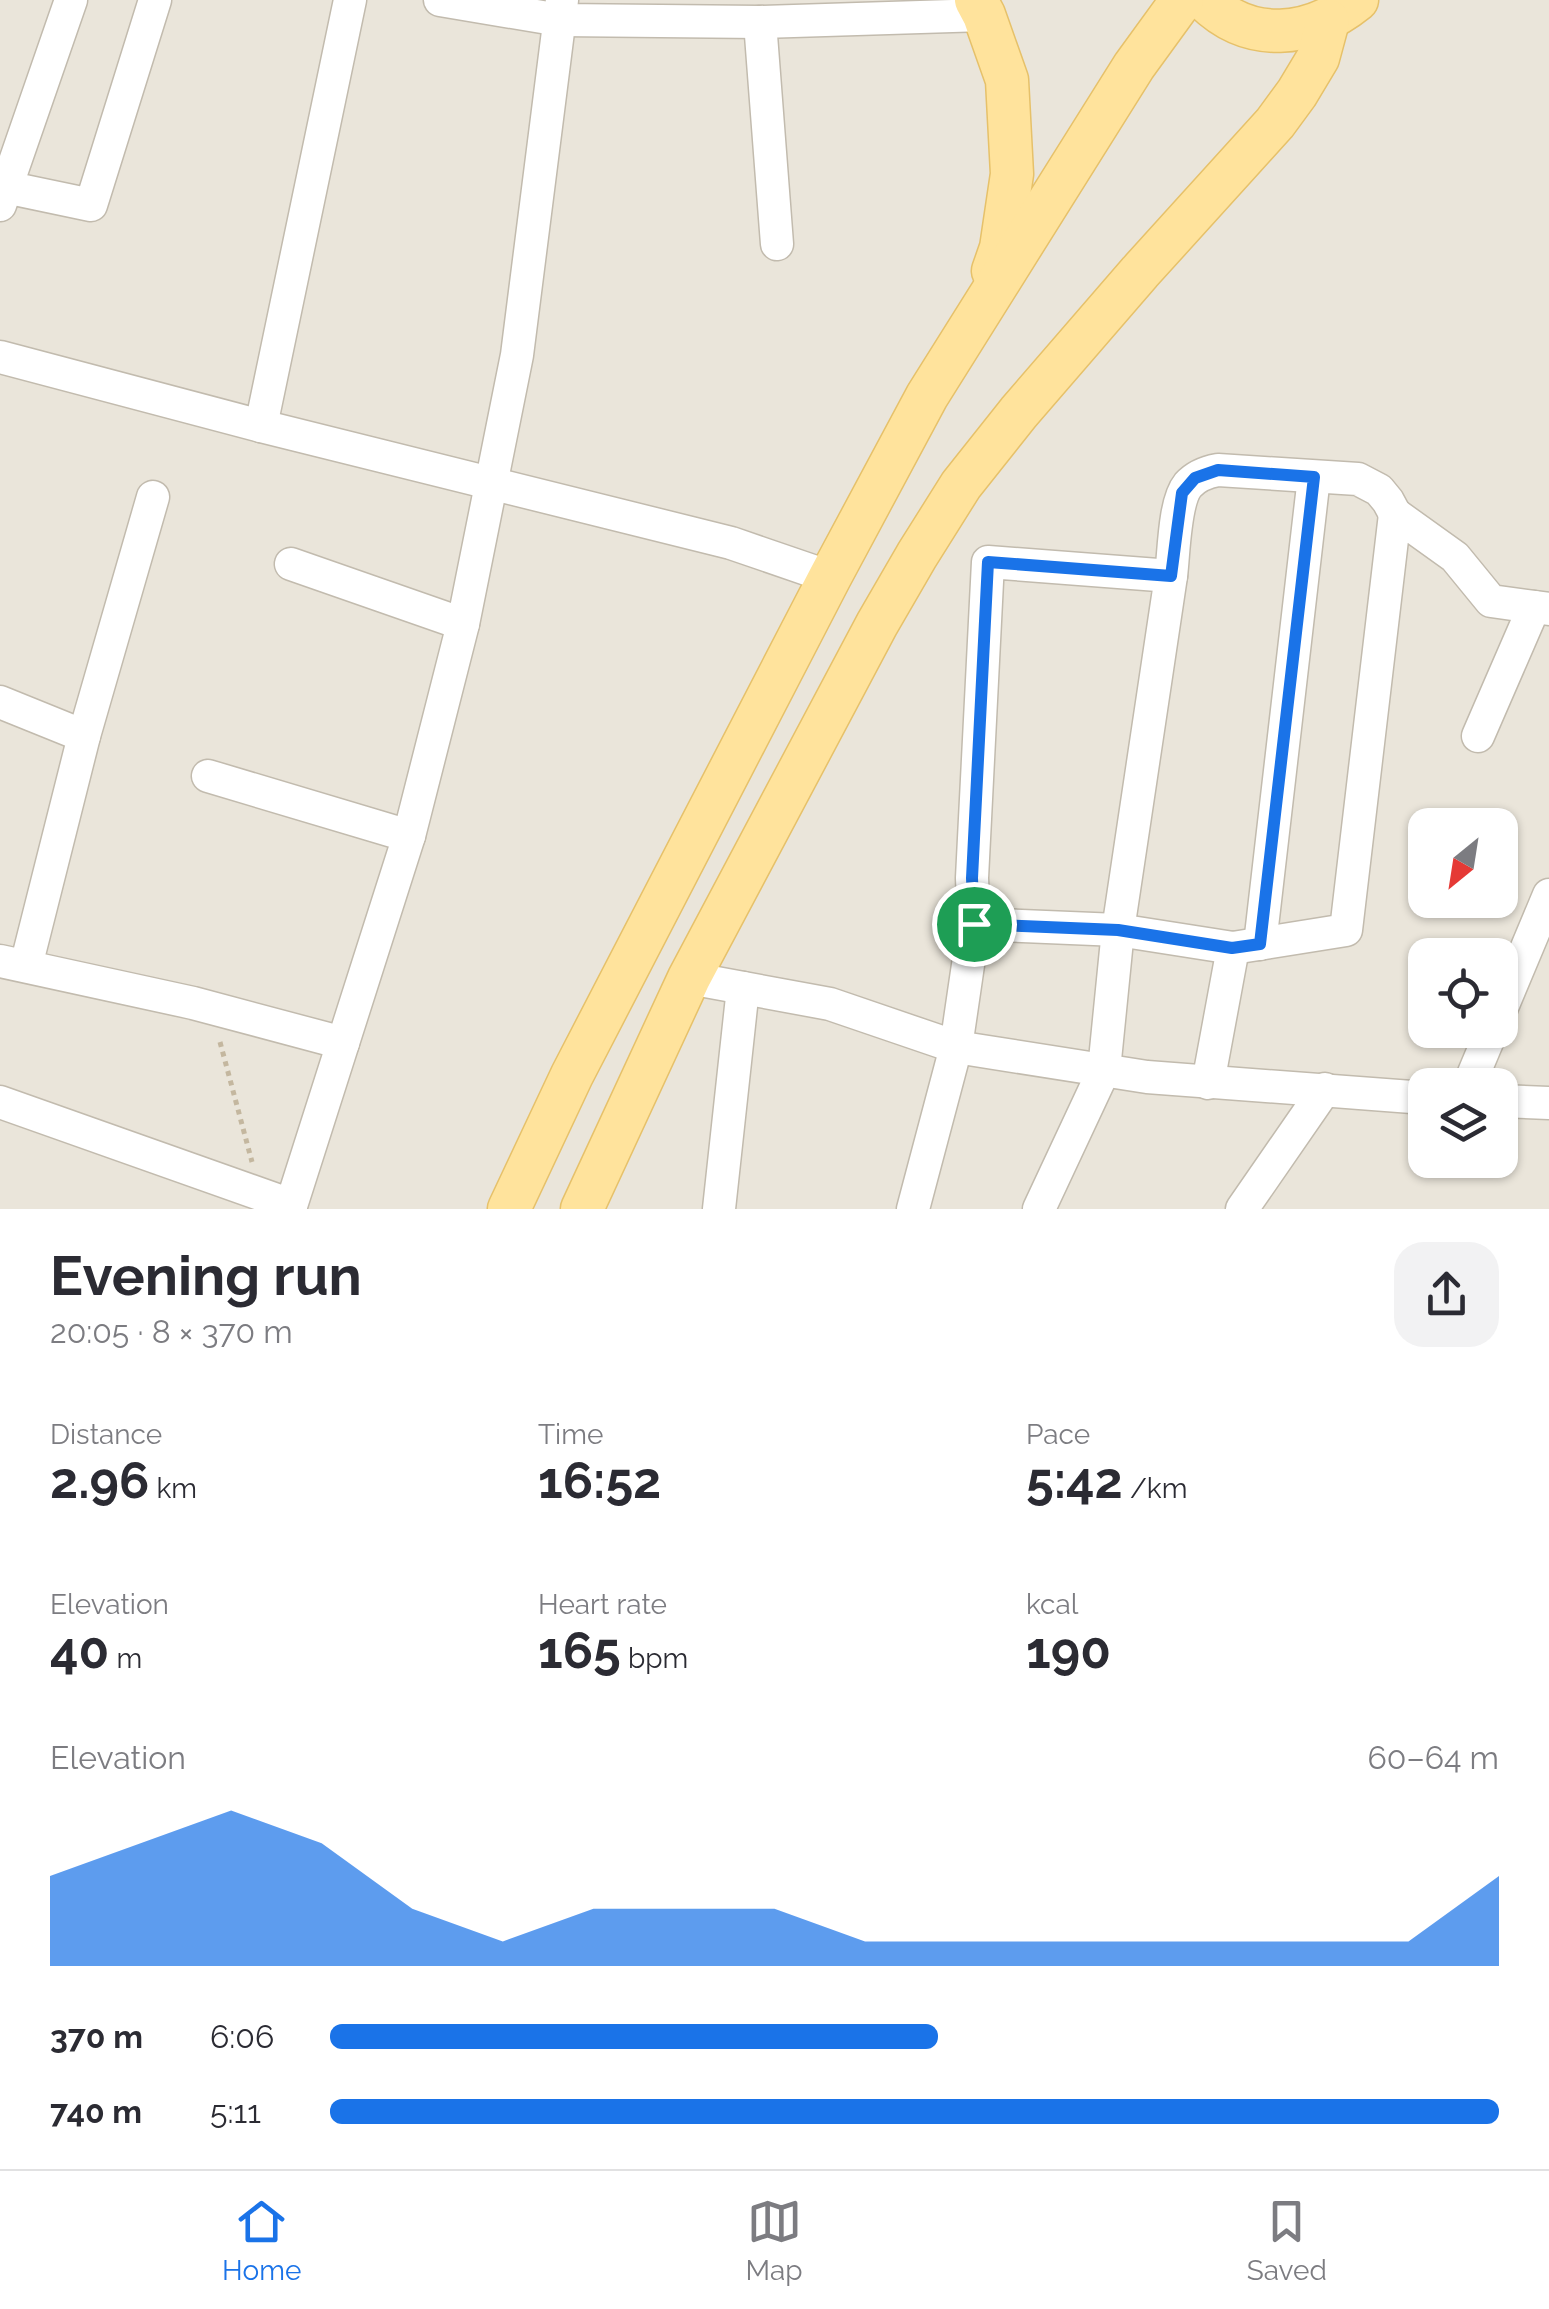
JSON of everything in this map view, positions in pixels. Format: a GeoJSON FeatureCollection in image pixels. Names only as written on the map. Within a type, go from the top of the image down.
{"type":"FeatureCollection","features":[{"type":"Feature","properties":{"kind":"main road"},"geometry":{"type":"LineString","coordinates":[[509,1209],[572,1074],[927,396],[1134,66],[1182,0]]}},
{"type":"Feature","properties":{"kind":"main road"},"geometry":{"type":"LineString","coordinates":[[1205,0],[1237,23],[1257,30],[1294,32],[1350,6]]}},
{"type":"Feature","properties":{"kind":"main road"},"geometry":{"type":"LineString","coordinates":[[582,1209],[689,978],[876,624],[961,486],[1019,412],[1275,123],[1350,6]]}},
{"type":"Feature","properties":{"kind":"main road"},"geometry":{"type":"LineString","coordinates":[[974,322],[1001,248],[1012,174],[1007,80],[980,7]]}},
{"type":"Feature","properties":{"kind":"street"},"geometry":{"type":"LineString","coordinates":[[71,0],[2,193],[91,205],[154,0]]}},
{"type":"Feature","properties":{"kind":"street"},"geometry":{"type":"LineString","coordinates":[[261,426],[350,0]]}},
{"type":"Feature","properties":{"kind":"street"},"geometry":{"type":"LineString","coordinates":[[440,0],[760,22],[980,7]]}},
{"type":"Feature","properties":{"kind":"street"},"geometry":{"type":"LineString","coordinates":[[0,1102],[281,1203],[343,1043],[409,836],[463,624],[517,355],[561,10]]}},
{"type":"Feature","properties":{"kind":"street"},"geometry":{"type":"LineString","coordinates":[[760,22],[777,244]]}},
{"type":"Feature","properties":{"kind":"street"},"geometry":{"type":"LineString","coordinates":[[0,356],[261,426],[731,543],[830,577]]}},
{"type":"Feature","properties":{"kind":"street"},"geometry":{"type":"LineString","coordinates":[[974,924],[1118,930],[1246,946],[1346,930],[1394,514],[1388,500],[1369,483],[1358,479],[1218,470],[1195,478],[1182,493],[1118,930],[1104,1070],[1039,1209]]}},
{"type":"Feature","properties":{"kind":"street"},"geometry":{"type":"LineString","coordinates":[[1208,1083],[1246,946],[1314,477]]}},
{"type":"Feature","properties":{"kind":"street"},"geometry":{"type":"LineString","coordinates":[[153,496],[13,963],[343,1043]]}},
{"type":"Feature","properties":{"kind":"street"},"geometry":{"type":"LineString","coordinates":[[1394,514],[1455,558],[1491,601],[1542,608],[1478,736]]}},
{"type":"Feature","properties":{"kind":"street"},"geometry":{"type":"LineString","coordinates":[[913,1209],[956,1047],[974,924],[972,878],[988,562],[1171,576]]}},
{"type":"Feature","properties":{"kind":"street"},"geometry":{"type":"LineString","coordinates":[[291,564],[463,624]]}},
{"type":"Feature","properties":{"kind":"street"},"geometry":{"type":"LineString","coordinates":[[0,702],[84,736]]}},
{"type":"Feature","properties":{"kind":"street"},"geometry":{"type":"LineString","coordinates":[[208,776],[409,836]]}},
{"type":"Feature","properties":{"kind":"street"},"geometry":{"type":"LineString","coordinates":[[1518,969],[1549,895]]}},
{"type":"Feature","properties":{"kind":"street"},"geometry":{"type":"LineString","coordinates":[[689,978],[830,1004],[956,1047],[1147,1077],[1408,1097]]}},
{"type":"Feature","properties":{"kind":"street"},"geometry":{"type":"LineString","coordinates":[[719,1209],[743,988]]}},
{"type":"Feature","properties":{"kind":"street"},"geometry":{"type":"LineString","coordinates":[[1242,1209],[1325,1089]]}},
{"type":"Feature","properties":{"kind":"street"},"geometry":{"type":"LineString","coordinates":[[1518,1102],[1549,1103]]}},
{"type":"Feature","properties":{"kind":"path"},"geometry":{"type":"LineString","coordinates":[[211,1008],[281,1203]]}},
{"type":"Feature","properties":{"kind":"shaded area"},"geometry":{"type":"Polygon","coordinates":[[[0,0],[1549,0],[1549,1209],[0,1209],[0,0]]]}},
{"type":"Feature","properties":{"kind":"route"},"geometry":{"type":"LineString","coordinates":[[1218,470],[1314,477],[1260,944],[1232,948],[1118,930],[974,924],[972,878],[988,562],[1171,576],[1182,493],[1195,478],[1218,470]]}}]}
